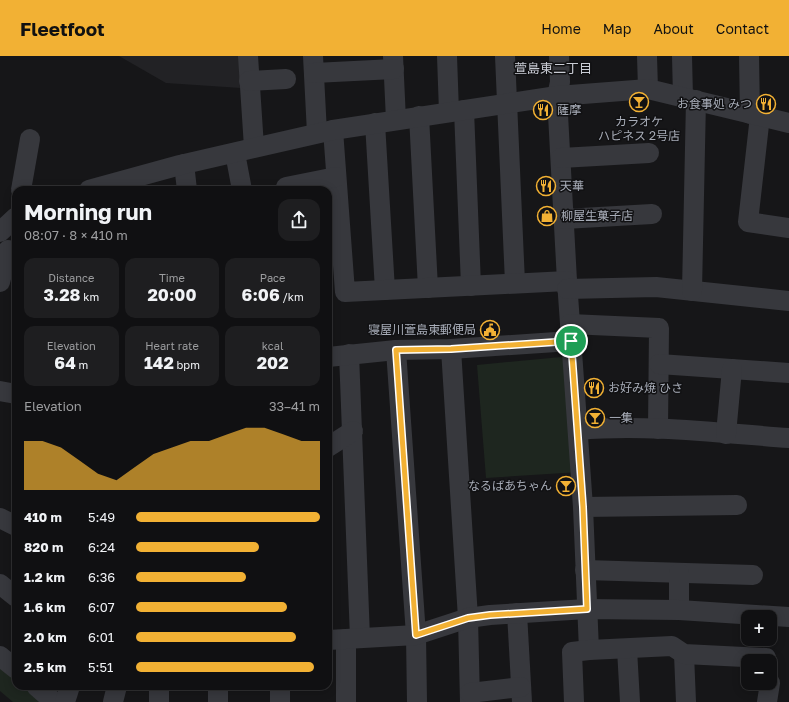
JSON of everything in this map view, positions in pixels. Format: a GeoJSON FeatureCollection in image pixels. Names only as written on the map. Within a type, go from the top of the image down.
{"type":"FeatureCollection","features":[{"type":"Feature","properties":{"kind":"street"},"geometry":{"type":"LineString","coordinates":[[248,56],[254,147]]}},
{"type":"Feature","properties":{"kind":"street"},"geometry":{"type":"LineString","coordinates":[[447,56],[457,111],[471,286]]}},
{"type":"Feature","properties":{"kind":"street"},"geometry":{"type":"LineString","coordinates":[[505,56],[506,104],[516,284]]}},
{"type":"Feature","properties":{"kind":"street"},"geometry":{"type":"LineString","coordinates":[[559,56],[560,82],[557,96],[567,285],[583,507],[589,650]]}},
{"type":"Feature","properties":{"kind":"street"},"geometry":{"type":"LineString","coordinates":[[647,56],[648,89]]}},
{"type":"Feature","properties":{"kind":"street"},"geometry":{"type":"LineString","coordinates":[[682,56],[690,99],[692,291]]}},
{"type":"Feature","properties":{"kind":"street"},"geometry":{"type":"LineString","coordinates":[[749,56],[755,115],[748,222],[789,228]]}},
{"type":"Feature","properties":{"kind":"street"},"geometry":{"type":"LineString","coordinates":[[396,120],[393,63],[314,65],[325,131],[336,177],[334,227],[336,288],[345,292],[516,284],[567,285],[656,288],[789,301],[789,298]]}},
{"type":"Feature","properties":{"kind":"street"},"geometry":{"type":"LineString","coordinates":[[250,81],[286,79]]}},
{"type":"Feature","properties":{"kind":"street"},"geometry":{"type":"LineString","coordinates":[[104,186],[184,164],[325,131],[557,96],[648,89],[789,123]]}},
{"type":"Feature","properties":{"kind":"street"},"geometry":{"type":"LineString","coordinates":[[419,116],[428,288]]}},
{"type":"Feature","properties":{"kind":"street"},"geometry":{"type":"LineString","coordinates":[[375,123],[385,290]]}},
{"type":"Feature","properties":{"kind":"street"},"geometry":{"type":"LineString","coordinates":[[22,186],[30,139]]}},
{"type":"Feature","properties":{"kind":"street"},"geometry":{"type":"LineString","coordinates":[[235,153],[241,186]]}},
{"type":"Feature","properties":{"kind":"street"},"geometry":{"type":"LineString","coordinates":[[561,158],[649,153]]}},
{"type":"Feature","properties":{"kind":"street"},"geometry":{"type":"LineString","coordinates":[[184,164],[187,186]]}},
{"type":"Feature","properties":{"kind":"street"},"geometry":{"type":"LineString","coordinates":[[291,186],[336,177]]}},
{"type":"Feature","properties":{"kind":"street"},"geometry":{"type":"LineString","coordinates":[[564,219],[652,214]]}},
{"type":"Feature","properties":{"kind":"street"},"geometry":{"type":"LineString","coordinates":[[0,232],[12,221]]}},
{"type":"Feature","properties":{"kind":"street"},"geometry":{"type":"LineString","coordinates":[[0,282],[8,249]]}},
{"type":"Feature","properties":{"kind":"street"},"geometry":{"type":"LineString","coordinates":[[332,356],[396,350],[451,349],[570,332],[659,328],[658,429]]}},
{"type":"Feature","properties":{"kind":"street"},"geometry":{"type":"LineString","coordinates":[[451,349],[468,618],[470,698],[522,695],[517,613]]}},
{"type":"Feature","properties":{"kind":"street"},"geometry":{"type":"LineString","coordinates":[[396,350],[416,635],[416,702]]}},
{"type":"Feature","properties":{"kind":"street"},"geometry":{"type":"LineString","coordinates":[[346,702],[345,639],[353,431],[349,354]]}},
{"type":"Feature","properties":{"kind":"street"},"geometry":{"type":"LineString","coordinates":[[659,364],[789,373]]}},
{"type":"Feature","properties":{"kind":"street"},"geometry":{"type":"LineString","coordinates":[[726,434],[732,369]]}},
{"type":"Feature","properties":{"kind":"street"},"geometry":{"type":"LineString","coordinates":[[0,391],[12,393]]}},
{"type":"Feature","properties":{"kind":"street"},"geometry":{"type":"LineString","coordinates":[[578,430],[608,428],[658,429],[789,438]]}},
{"type":"Feature","properties":{"kind":"street"},"geometry":{"type":"LineString","coordinates":[[332,444],[353,431]]}},
{"type":"Feature","properties":{"kind":"street"},"geometry":{"type":"LineString","coordinates":[[583,507],[737,504]]}},
{"type":"Feature","properties":{"kind":"street"},"geometry":{"type":"LineString","coordinates":[[0,518],[12,524]]}},
{"type":"Feature","properties":{"kind":"street"},"geometry":{"type":"LineString","coordinates":[[585,570],[753,575]]}},
{"type":"Feature","properties":{"kind":"street"},"geometry":{"type":"LineString","coordinates":[[679,573],[679,610]]}},
{"type":"Feature","properties":{"kind":"street"},"geometry":{"type":"LineString","coordinates":[[0,584],[12,594]]}},
{"type":"Feature","properties":{"kind":"street"},"geometry":{"type":"LineString","coordinates":[[345,639],[416,635],[468,618],[517,613],[587,609],[679,610],[789,617]]}},
{"type":"Feature","properties":{"kind":"street"},"geometry":{"type":"LineString","coordinates":[[574,702],[572,652],[672,646],[684,654],[741,657]]}},
{"type":"Feature","properties":{"kind":"street"},"geometry":{"type":"LineString","coordinates":[[627,649],[630,702]]}},
{"type":"Feature","properties":{"kind":"street"},"geometry":{"type":"LineString","coordinates":[[684,654],[686,702]]}},
{"type":"Feature","properties":{"kind":"street"},"geometry":{"type":"LineString","coordinates":[[0,656],[12,666]]}},
{"type":"Feature","properties":{"kind":"street"},"geometry":{"type":"LineString","coordinates":[[42,690],[59,701],[67,690]]}},
{"type":"Feature","properties":{"kind":"street"},"geometry":{"type":"LineString","coordinates":[[113,702],[116,690]]}},
{"type":"Feature","properties":{"kind":"street"},"geometry":{"type":"LineString","coordinates":[[159,690],[159,702]]}},
{"type":"Feature","properties":{"kind":"street"},"geometry":{"type":"LineString","coordinates":[[218,690],[218,702]]}},
{"type":"Feature","properties":{"kind":"street"},"geometry":{"type":"LineString","coordinates":[[280,690],[280,702]]}},
{"type":"Feature","properties":{"kind":"street"},"geometry":{"type":"LineString","coordinates":[[767,702],[769,690]]}},
{"type":"Feature","properties":{"kind":"shaded area"},"geometry":{"type":"Polygon","coordinates":[[[119,56],[239,56],[241,88],[166,83],[119,56]]]}},
{"type":"Feature","properties":{"kind":"shaded area"},"geometry":{"type":"Polygon","coordinates":[[[572,356],[580,472],[486,478],[477,365],[572,356]]]}},
{"type":"Feature","properties":{"kind":"shaded area"},"geometry":{"type":"Polygon","coordinates":[[[0,663],[12,673],[12,690],[33,690],[48,702],[13,702],[0,691],[0,663]]]}},
{"type":"Feature","properties":{"kind":"place","name":"カラオケ ハピネス 2号店"},"geometry":{"type":"Point","coordinates":[639,102]}},
{"type":"Feature","properties":{"kind":"place","name":"お食事処 みつ"},"geometry":{"type":"Point","coordinates":[766,104]}},
{"type":"Feature","properties":{"kind":"place","name":"薩摩"},"geometry":{"type":"Point","coordinates":[543,110]}},
{"type":"Feature","properties":{"kind":"place","name":"天華"},"geometry":{"type":"Point","coordinates":[546,186]}},
{"type":"Feature","properties":{"kind":"place","name":"柳屋生菓子店"},"geometry":{"type":"Point","coordinates":[547,216]}},
{"type":"Feature","properties":{"kind":"place","name":"寝屋川萱島東郵便局"},"geometry":{"type":"Point","coordinates":[490,330]}},
{"type":"Feature","properties":{"kind":"place","name":"お好み焼 ひさ"},"geometry":{"type":"Point","coordinates":[594,388]}},
{"type":"Feature","properties":{"kind":"place","name":"一集"},"geometry":{"type":"Point","coordinates":[595,418]}},
{"type":"Feature","properties":{"kind":"place","name":"なるばあちゃん"},"geometry":{"type":"Point","coordinates":[566,486]}},
{"type":"Feature","properties":{"kind":"district","name":"萱島東二丁目"},"geometry":{"type":"Point","coordinates":[553,68]}},
{"type":"Feature","properties":{"kind":"route"},"geometry":{"type":"LineString","coordinates":[[571,341],[583,507],[587,609],[490,615],[468,618],[416,635],[396,350],[451,349],[571,341]]}}]}
